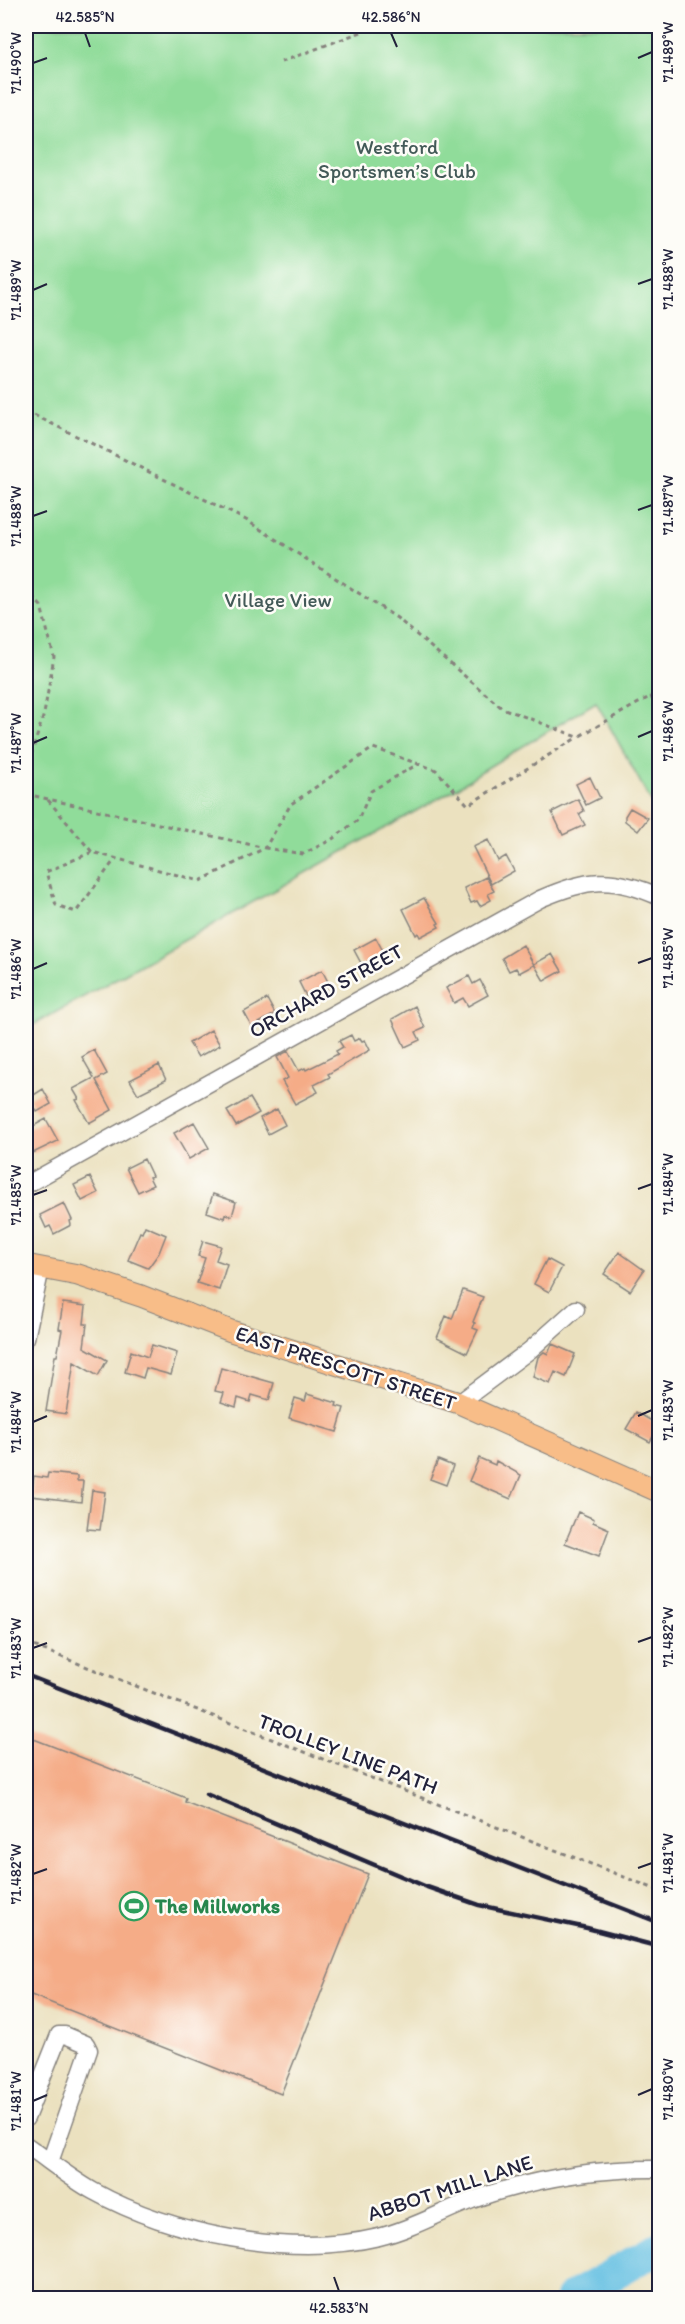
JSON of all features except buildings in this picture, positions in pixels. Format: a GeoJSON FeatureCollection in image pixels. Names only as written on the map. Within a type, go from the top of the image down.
{"type":"FeatureCollection","features":[{"type":"Feature","properties":{"kind":"main road","name":"EAST PRESCOTT STREET"},"geometry":{"type":"LineString","coordinates":[[33,1267],[78,1275],[141,1296],[231,1331],[459,1403],[660,1492]]}},
{"type":"Feature","properties":{"kind":"street","name":"ORCHARD STREET"},"geometry":{"type":"LineString","coordinates":[[26,1185],[540,899],[583,883],[603,881],[642,889],[660,897]]}},
{"type":"Feature","properties":{"kind":"street"},"geometry":{"type":"LineString","coordinates":[[26,1338],[33,1267]]}},
{"type":"Feature","properties":{"kind":"street"},"geometry":{"type":"LineString","coordinates":[[459,1403],[530,1350],[576,1309]]}},
{"type":"Feature","properties":{"kind":"street"},"geometry":{"type":"LineString","coordinates":[[26,2118],[59,2035],[65,2035],[86,2044],[88,2050],[50,2162]]}},
{"type":"Feature","properties":{"kind":"street","name":"ABBOT MILL LANE"},"geometry":{"type":"LineString","coordinates":[[26,2145],[93,2191],[164,2223],[215,2235],[276,2243],[330,2243],[379,2237],[424,2222],[472,2200],[516,2188],[566,2176],[609,2170],[660,2169]]}},
{"type":"Feature","properties":{"kind":"path"},"geometry":{"type":"LineString","coordinates":[[281,62],[377,26]]}},
{"type":"Feature","properties":{"kind":"path"},"geometry":{"type":"LineString","coordinates":[[26,411],[246,520],[397,618],[502,708],[578,737]]}},
{"type":"Feature","properties":{"kind":"path"},"geometry":{"type":"LineString","coordinates":[[26,590],[41,606],[54,657],[44,714],[26,771]]}},
{"type":"Feature","properties":{"kind":"path"},"geometry":{"type":"LineString","coordinates":[[46,798],[92,852],[200,881],[265,848],[291,804],[373,748],[436,770],[468,805],[578,737],[660,691]]}},
{"type":"Feature","properties":{"kind":"path"},"geometry":{"type":"LineString","coordinates":[[651,696],[660,720]]}},
{"type":"Feature","properties":{"kind":"path"},"geometry":{"type":"LineString","coordinates":[[26,794],[265,848],[303,854],[331,840],[358,820],[371,791],[418,764]]}},
{"type":"Feature","properties":{"kind":"path"},"geometry":{"type":"LineString","coordinates":[[92,852],[46,872],[56,904],[76,912],[116,858]]}},
{"type":"Feature","properties":{"kind":"path","name":"TROLLEY LINE PATH"},"geometry":{"type":"LineString","coordinates":[[26,1643],[660,1891]]}},
{"type":"Feature","properties":{"kind":"green space","name":"Village View"},"geometry":{"type":"Polygon","coordinates":[[[26,26],[659,26],[659,816],[596,702],[457,788],[26,1029],[26,26]]]}},
{"type":"Feature","properties":{"kind":"waterway"},"geometry":{"type":"LineString","coordinates":[[571,2298],[660,2247]]}},
{"type":"Feature","properties":{"kind":"railway"},"geometry":{"type":"LineString","coordinates":[[26,1675],[660,1923]]}},
{"type":"Feature","properties":{"kind":"railway"},"geometry":{"type":"LineString","coordinates":[[206,1794],[427,1887],[479,1905],[587,1928],[660,1947]]}},
{"type":"Feature","properties":{"kind":"place","name":"The Millworks"},"geometry":{"type":"Point","coordinates":[134,1906]}},
{"type":"Feature","properties":{"kind":"park label","name":"Westford Sportsmen’s Club"},"geometry":{"type":"Point","coordinates":[397,159]}}]}
